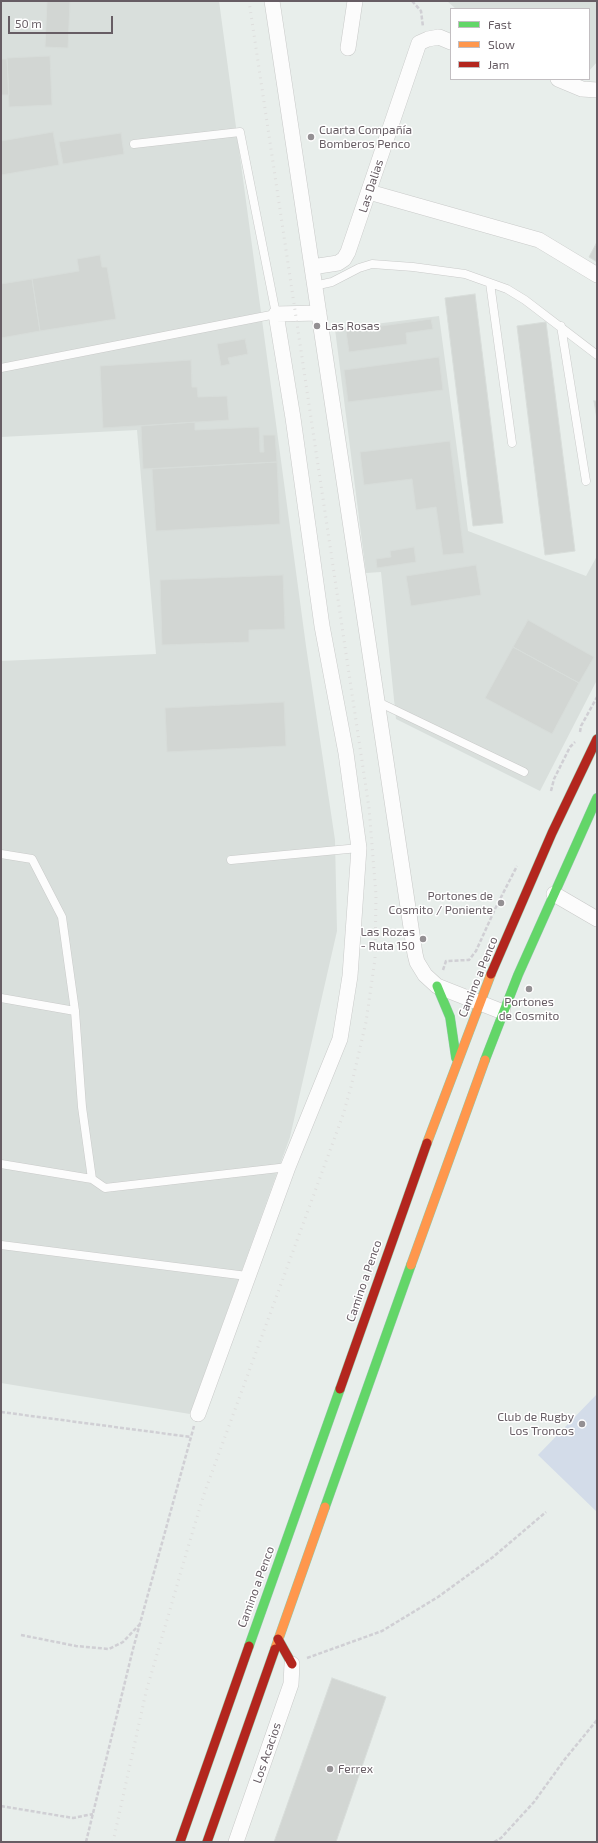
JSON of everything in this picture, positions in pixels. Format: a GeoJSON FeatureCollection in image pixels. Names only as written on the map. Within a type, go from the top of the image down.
{"type":"FeatureCollection","features":[{"type":"Feature","properties":{"kind":"highway","name":"Camino a Penco"},"geometry":{"type":"LineString","coordinates":[[180,1842],[409,1190],[457,1061],[552,833],[597,739]]}},
{"type":"Feature","properties":{"kind":"highway"},"geometry":{"type":"LineString","coordinates":[[207,1842],[401,1291],[503,1012],[597,798]]}},
{"type":"Feature","properties":{"kind":"highway"},"geometry":{"type":"LineString","coordinates":[[437,986],[450,1016],[457,1061]]}},
{"type":"Feature","properties":{"kind":"highway"},"geometry":{"type":"LineString","coordinates":[[278,1639],[292,1664]]}},
{"type":"Feature","properties":{"kind":"street"},"geometry":{"type":"LineString","coordinates":[[272,1],[412,944],[420,968],[437,986],[503,1012]]}},
{"type":"Feature","properties":{"kind":"street"},"geometry":{"type":"LineString","coordinates":[[348,48],[355,1]]}},
{"type":"Feature","properties":{"kind":"street"},"geometry":{"type":"LineString","coordinates":[[424,41],[438,37],[450,42]]}},
{"type":"Feature","properties":{"kind":"street","name":"Las Dalias"},"geometry":{"type":"LineString","coordinates":[[312,267],[338,263],[346,256],[358,228],[411,63],[419,43],[424,41]]}},
{"type":"Feature","properties":{"kind":"street"},"geometry":{"type":"LineString","coordinates":[[560,80],[582,90],[597,90]]}},
{"type":"Feature","properties":{"kind":"street"},"geometry":{"type":"LineString","coordinates":[[369,192],[539,240],[597,275]]}},
{"type":"Feature","properties":{"kind":"street"},"geometry":{"type":"LineString","coordinates":[[198,1414],[247,1276],[288,1167],[340,1039],[350,976],[358,848],[346,754],[322,626],[293,418],[276,314],[319,313]]}},
{"type":"Feature","properties":{"kind":"street"},"geometry":{"type":"LineString","coordinates":[[554,894],[597,919]]}},
{"type":"Feature","properties":{"kind":"street","name":"Los Acacios"},"geometry":{"type":"LineString","coordinates":[[236,1842],[291,1684],[292,1664]]}},
{"type":"Feature","properties":{"kind":"lane"},"geometry":{"type":"LineString","coordinates":[[1,368],[276,314],[240,132],[134,144]]}},
{"type":"Feature","properties":{"kind":"lane"},"geometry":{"type":"LineString","coordinates":[[314,286],[332,282],[359,268],[372,264],[440,270],[465,274],[507,289],[525,300],[597,355]]}},
{"type":"Feature","properties":{"kind":"lane"},"geometry":{"type":"LineString","coordinates":[[490,283],[512,443]]}},
{"type":"Feature","properties":{"kind":"lane"},"geometry":{"type":"LineString","coordinates":[[561,326],[586,481]]}},
{"type":"Feature","properties":{"kind":"lane"},"geometry":{"type":"LineString","coordinates":[[376,701],[421,724],[524,772]]}},
{"type":"Feature","properties":{"kind":"lane"},"geometry":{"type":"LineString","coordinates":[[231,860],[358,848]]}},
{"type":"Feature","properties":{"kind":"lane"},"geometry":{"type":"LineString","coordinates":[[1,854],[32,859],[62,917],[75,1011],[82,1107],[92,1179]]}},
{"type":"Feature","properties":{"kind":"lane"},"geometry":{"type":"LineString","coordinates":[[1,998],[75,1011]]}},
{"type":"Feature","properties":{"kind":"lane"},"geometry":{"type":"LineString","coordinates":[[1,1164],[92,1179],[105,1188],[288,1167]]}},
{"type":"Feature","properties":{"kind":"lane"},"geometry":{"type":"LineString","coordinates":[[1,1245],[247,1276]]}},
{"type":"Feature","properties":{"kind":"path"},"geometry":{"type":"LineString","coordinates":[[412,1],[422,11],[424,41]]}},
{"type":"Feature","properties":{"kind":"path"},"geometry":{"type":"LineString","coordinates":[[550,796],[554,779],[570,747],[578,738],[581,726],[597,697]]}},
{"type":"Feature","properties":{"kind":"path"},"geometry":{"type":"LineString","coordinates":[[437,986],[446,961],[468,960],[476,951],[520,860]]}},
{"type":"Feature","properties":{"kind":"path"},"geometry":{"type":"LineString","coordinates":[[1,1412],[191,1437]]}},
{"type":"Feature","properties":{"kind":"path"},"geometry":{"type":"LineString","coordinates":[[86,1842],[140,1623],[198,1414]]}},
{"type":"Feature","properties":{"kind":"path"},"geometry":{"type":"LineString","coordinates":[[292,1664],[382,1631],[438,1597],[493,1557],[546,1512]]}},
{"type":"Feature","properties":{"kind":"path"},"geometry":{"type":"LineString","coordinates":[[21,1635],[76,1646],[109,1649],[123,1642],[140,1623]]}},
{"type":"Feature","properties":{"kind":"path"},"geometry":{"type":"LineString","coordinates":[[494,1842],[501,1838],[534,1802],[565,1759],[597,1720]]}},
{"type":"Feature","properties":{"kind":"path"},"geometry":{"type":"LineString","coordinates":[[1,1806],[73,1818],[93,1814]]}},
{"type":"Feature","properties":{"kind":"shaded area"},"geometry":{"type":"Polygon","coordinates":[[[1,1],[219,1],[306,646],[335,840],[337,931],[290,1137],[190,1414],[1,1383],[1,661],[156,654],[137,430],[1,437],[1,1]]]}},
{"type":"Feature","properties":{"kind":"shaded area"},"geometry":{"type":"Polygon","coordinates":[[[447,1],[597,1],[597,62],[590,70],[590,8],[455,8],[447,1]]]}},
{"type":"Feature","properties":{"kind":"shaded area"},"geometry":{"type":"Polygon","coordinates":[[[439,316],[468,531],[586,576],[597,556],[597,680],[540,791],[396,719],[381,572],[366,573],[335,329],[439,316]]]}},
{"type":"Feature","properties":{"kind":"shaded area","name":"Club de Rugby Los Troncos"},"geometry":{"type":"Polygon","coordinates":[[[597,1394],[597,1512],[538,1455],[597,1394]]]}},
{"type":"Feature","properties":{"kind":"building"},"geometry":{"type":"Polygon","coordinates":[[[47,1],[70,1],[68,48],[45,47],[47,1]]]}},
{"type":"Feature","properties":{"kind":"building"},"geometry":{"type":"Polygon","coordinates":[[[50,56],[52,105],[9,107],[7,58],[50,56]]]}},
{"type":"Feature","properties":{"kind":"building"},"geometry":{"type":"Polygon","coordinates":[[[1,59],[7,59],[9,95],[1,95],[1,59]]]}},
{"type":"Feature","properties":{"kind":"building"},"geometry":{"type":"Polygon","coordinates":[[[53,132],[59,165],[1,175],[1,141],[53,132]]]}},
{"type":"Feature","properties":{"kind":"building"},"geometry":{"type":"Polygon","coordinates":[[[121,133],[124,154],[63,164],[59,142],[121,133]]]}},
{"type":"Feature","properties":{"kind":"building"},"geometry":{"type":"Polygon","coordinates":[[[597,242],[597,262],[589,257],[597,242]]]}},
{"type":"Feature","properties":{"kind":"building"},"geometry":{"type":"Polygon","coordinates":[[[100,255],[102,267],[107,267],[116,319],[40,331],[32,279],[79,271],[77,259],[100,255]]]}},
{"type":"Feature","properties":{"kind":"building"},"geometry":{"type":"Polygon","coordinates":[[[32,279],[40,331],[1,338],[1,284],[32,279]]]}},
{"type":"Feature","properties":{"kind":"building"},"geometry":{"type":"Polygon","coordinates":[[[475,294],[503,523],[473,526],[445,298],[475,294]]]}},
{"type":"Feature","properties":{"kind":"building"},"geometry":{"type":"Polygon","coordinates":[[[431,319],[433,329],[406,333],[407,344],[349,352],[346,331],[431,319]]]}},
{"type":"Feature","properties":{"kind":"building"},"geometry":{"type":"Polygon","coordinates":[[[546,322],[575,551],[545,555],[517,326],[546,322]]]}},
{"type":"Feature","properties":{"kind":"building"},"geometry":{"type":"Polygon","coordinates":[[[245,339],[248,354],[228,358],[230,364],[221,366],[217,344],[245,339]]]}},
{"type":"Feature","properties":{"kind":"building"},"geometry":{"type":"Polygon","coordinates":[[[439,357],[443,390],[348,402],[344,370],[439,357]]]}},
{"type":"Feature","properties":{"kind":"building"},"geometry":{"type":"Polygon","coordinates":[[[191,360],[192,387],[197,387],[198,397],[227,396],[229,420],[103,428],[100,366],[191,360]]]}},
{"type":"Feature","properties":{"kind":"building"},"geometry":{"type":"Polygon","coordinates":[[[594,401],[597,401],[597,419],[594,401]]]}},
{"type":"Feature","properties":{"kind":"building"},"geometry":{"type":"Polygon","coordinates":[[[195,422],[195,430],[259,427],[260,452],[264,452],[263,435],[275,435],[277,462],[143,469],[141,426],[195,422]]]}},
{"type":"Feature","properties":{"kind":"building"},"geometry":{"type":"Polygon","coordinates":[[[450,441],[464,553],[443,555],[436,507],[416,510],[412,479],[364,485],[360,452],[450,441]]]}},
{"type":"Feature","properties":{"kind":"building"},"geometry":{"type":"Polygon","coordinates":[[[277,462],[280,524],[156,531],[152,469],[277,462]]]}},
{"type":"Feature","properties":{"kind":"building"},"geometry":{"type":"Polygon","coordinates":[[[414,547],[416,562],[377,568],[376,559],[391,557],[390,551],[414,547]]]}},
{"type":"Feature","properties":{"kind":"building"},"geometry":{"type":"Polygon","coordinates":[[[476,565],[481,595],[411,606],[406,576],[476,565]]]}},
{"type":"Feature","properties":{"kind":"building"},"geometry":{"type":"Polygon","coordinates":[[[283,575],[285,629],[249,630],[249,642],[162,645],[160,580],[283,575]]]}},
{"type":"Feature","properties":{"kind":"building"},"geometry":{"type":"Polygon","coordinates":[[[528,620],[594,657],[579,683],[513,647],[528,620]]]}},
{"type":"Feature","properties":{"kind":"building"},"geometry":{"type":"Polygon","coordinates":[[[513,647],[579,683],[552,734],[485,698],[513,647]]]}},
{"type":"Feature","properties":{"kind":"building"},"geometry":{"type":"Polygon","coordinates":[[[284,702],[286,746],[167,752],[165,708],[284,702]]]}},
{"type":"Feature","properties":{"kind":"building","name":"Ferrex"},"geometry":{"type":"Polygon","coordinates":[[[332,1678],[386,1697],[336,1842],[274,1842],[332,1678]]]}},
{"type":"Feature","properties":{"kind":"railway"},"geometry":{"type":"LineString","coordinates":[[113,1842],[146,1692],[204,1494],[343,1115],[366,1022],[375,959],[376,895],[369,808],[249,1]]}},
{"type":"Feature","properties":{"kind":"traffic: fast"},"geometry":{"type":"LineString","coordinates":[[485,1060],[518,975],[597,798]]}},
{"type":"Feature","properties":{"kind":"traffic: fast"},"geometry":{"type":"LineString","coordinates":[[437,986],[450,1017],[456,1058]]}},
{"type":"Feature","properties":{"kind":"traffic: fast"},"geometry":{"type":"LineString","coordinates":[[325,1507],[411,1265]]}},
{"type":"Feature","properties":{"kind":"traffic: fast"},"geometry":{"type":"LineString","coordinates":[[249,1646],[340,1389]]}},
{"type":"Feature","properties":{"kind":"traffic: slow"},"geometry":{"type":"LineString","coordinates":[[427,1143],[491,974]]}},
{"type":"Feature","properties":{"kind":"traffic: slow"},"geometry":{"type":"LineString","coordinates":[[411,1265],[485,1060]]}},
{"type":"Feature","properties":{"kind":"traffic: slow"},"geometry":{"type":"LineString","coordinates":[[275,1649],[325,1507]]}},
{"type":"Feature","properties":{"kind":"traffic: jam"},"geometry":{"type":"LineString","coordinates":[[491,974],[552,833],[597,739]]}},
{"type":"Feature","properties":{"kind":"traffic: jam"},"geometry":{"type":"LineString","coordinates":[[340,1389],[427,1143]]}},
{"type":"Feature","properties":{"kind":"traffic: jam"},"geometry":{"type":"LineString","coordinates":[[278,1639],[292,1664]]}},
{"type":"Feature","properties":{"kind":"traffic: jam"},"geometry":{"type":"LineString","coordinates":[[180,1842],[249,1646]]}},
{"type":"Feature","properties":{"kind":"traffic: jam"},"geometry":{"type":"LineString","coordinates":[[207,1842],[275,1649]]}},
{"type":"Feature","properties":{"kind":"place","name":"Cuarta Compañía Bomberos Penco"},"geometry":{"type":"Point","coordinates":[311,137]}},
{"type":"Feature","properties":{"kind":"place","name":"Las Rosas"},"geometry":{"type":"Point","coordinates":[317,326]}},
{"type":"Feature","properties":{"kind":"place","name":"Portones de Cosmito / Poniente"},"geometry":{"type":"Point","coordinates":[501,903]}},
{"type":"Feature","properties":{"kind":"place","name":"Las Rozas - Ruta 150"},"geometry":{"type":"Point","coordinates":[423,939]}},
{"type":"Feature","properties":{"kind":"place","name":"Portones de Cosmito"},"geometry":{"type":"Point","coordinates":[529,989]}},
{"type":"Feature","properties":{"kind":"place","name":"Club de Rugby Los Troncos"},"geometry":{"type":"Point","coordinates":[582,1424]}},
{"type":"Feature","properties":{"kind":"place","name":"Ferrex"},"geometry":{"type":"Point","coordinates":[330,1769]}}]}
